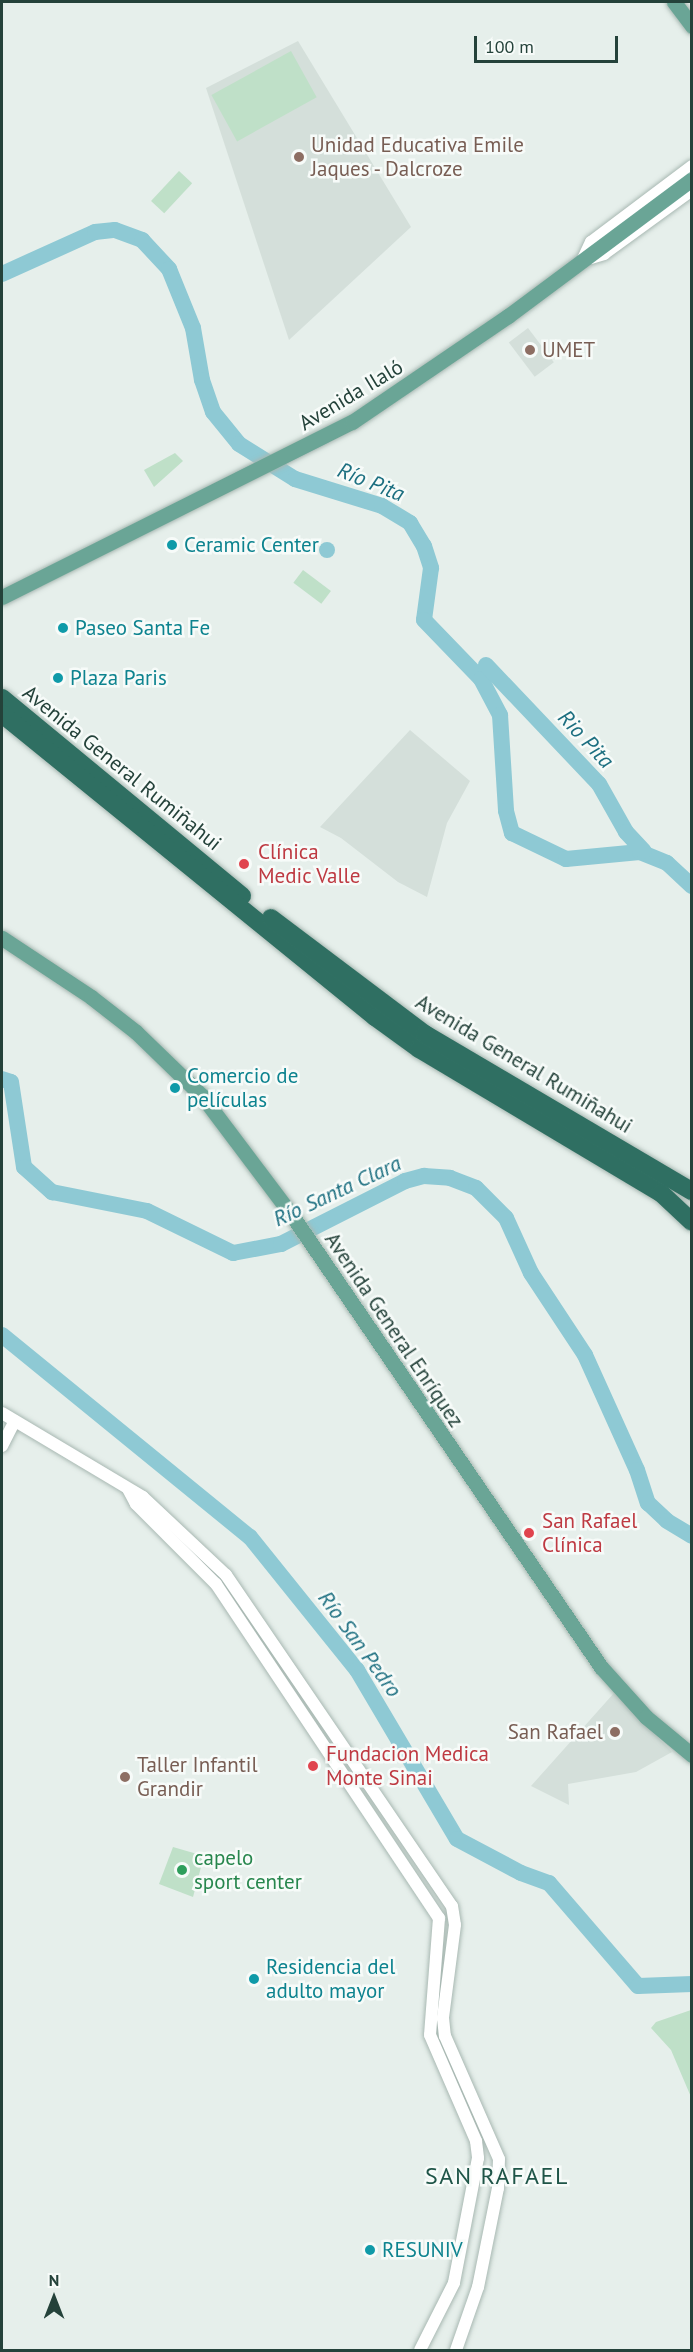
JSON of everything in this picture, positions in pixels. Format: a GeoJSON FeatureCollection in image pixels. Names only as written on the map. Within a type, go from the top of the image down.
{"type":"FeatureCollection","features":[{"type":"Feature","properties":{"kind":"highway","name":"Avenida General Rumiñahui"},"geometry":{"type":"LineString","coordinates":[[2,698],[248,902],[425,1034],[692,1191]]}},
{"type":"Feature","properties":{"kind":"highway","name":"Avenida General Rumiñahui"},"geometry":{"type":"LineString","coordinates":[[2,714],[210,887],[393,1030],[661,1193],[692,1222]]}},
{"type":"Feature","properties":{"kind":"main road"},"geometry":{"type":"LineString","coordinates":[[674,2],[692,26]]}},
{"type":"Feature","properties":{"kind":"main road","name":"Avenida Ilaló"},"geometry":{"type":"LineString","coordinates":[[2,597],[352,422],[431,371],[692,179]]}},
{"type":"Feature","properties":{"kind":"main road","name":"Avenida General Enríquez"},"geometry":{"type":"LineString","coordinates":[[2,938],[71,981],[136,1032],[202,1096],[291,1214],[600,1667],[646,1717],[692,1755]]}},
{"type":"Feature","properties":{"kind":"street"},"geometry":{"type":"LineString","coordinates":[[581,262],[591,242],[692,166]]}},
{"type":"Feature","properties":{"kind":"street"},"geometry":{"type":"LineString","coordinates":[[581,262],[604,254],[692,190]]}},
{"type":"Feature","properties":{"kind":"street"},"geometry":{"type":"LineString","coordinates":[[2,1413],[144,1497],[226,1575],[454,1914],[443,2018],[445,2036],[499,2159],[498,2188],[478,2287],[456,2350]]}},
{"type":"Feature","properties":{"kind":"street"},"geometry":{"type":"LineString","coordinates":[[2,1446],[15,1421]]}},
{"type":"Feature","properties":{"kind":"street"},"geometry":{"type":"LineString","coordinates":[[126,1487],[136,1504],[216,1584],[439,1918],[430,2035],[476,2141],[478,2158],[454,2283],[420,2350]]}},
{"type":"Feature","properties":{"kind":"street"},"geometry":{"type":"LineString","coordinates":[[439,1918],[454,1914]]}},
{"type":"Feature","properties":{"kind":"shaded area","name":"Unidad Educativa Emile Jaques - Dalcroze"},"geometry":{"type":"Polygon","coordinates":[[[298,41],[411,227],[289,340],[206,88],[298,41]]]}},
{"type":"Feature","properties":{"kind":"shaded area","name":"UMET"},"geometry":{"type":"Polygon","coordinates":[[[528,328],[554,362],[535,377],[509,342],[528,328]]]}},
{"type":"Feature","properties":{"kind":"shaded area"},"geometry":{"type":"Polygon","coordinates":[[[410,730],[470,781],[447,823],[427,897],[398,882],[341,838],[320,827],[410,730]]]}},
{"type":"Feature","properties":{"kind":"shaded area","name":"San Rafael"},"geometry":{"type":"Polygon","coordinates":[[[614,1693],[672,1752],[636,1772],[568,1784],[569,1805],[531,1786],[614,1693]]]}},
{"type":"Feature","properties":{"kind":"green space"},"geometry":{"type":"Polygon","coordinates":[[[291,51],[317,97],[237,141],[211,95],[291,51]]]}},
{"type":"Feature","properties":{"kind":"green space"},"geometry":{"type":"Polygon","coordinates":[[[179,171],[192,183],[164,213],[151,201],[179,171]]]}},
{"type":"Feature","properties":{"kind":"green space"},"geometry":{"type":"Polygon","coordinates":[[[175,453],[183,461],[154,487],[144,470],[175,453]]]}},
{"type":"Feature","properties":{"kind":"green space"},"geometry":{"type":"Polygon","coordinates":[[[303,570],[331,591],[321,604],[293,583],[303,570]]]}},
{"type":"Feature","properties":{"kind":"green space","name":"capelo sport center"},"geometry":{"type":"Polygon","coordinates":[[[173,1847],[204,1856],[193,1897],[159,1884],[173,1847]]]}},
{"type":"Feature","properties":{"kind":"green space"},"geometry":{"type":"Polygon","coordinates":[[[692,2010],[691,2097],[671,2050],[651,2028],[656,2022],[692,2010]]]}},
{"type":"Feature","properties":{"kind":"water"},"geometry":{"type":"Polygon","coordinates":[[[327,542],[335,550],[327,558],[319,550],[327,542]]]}},
{"type":"Feature","properties":{"kind":"waterway","name":"Río Pita"},"geometry":{"type":"LineString","coordinates":[[2,274],[95,232],[115,230],[142,240],[169,269],[193,328],[202,380],[213,412],[239,444],[295,479],[382,506],[410,523],[424,546],[431,568],[424,620],[481,679],[500,715],[506,811],[512,833],[566,859],[640,852],[667,863],[692,886]]}},
{"type":"Feature","properties":{"kind":"waterway","name":"Rio Pita"},"geometry":{"type":"LineString","coordinates":[[486,665],[599,784],[626,832],[644,851]]}},
{"type":"Feature","properties":{"kind":"waterway","name":"Río Santa Clara"},"geometry":{"type":"LineString","coordinates":[[2,1079],[11,1082],[24,1167],[52,1192],[147,1211],[233,1253],[281,1244],[405,1181],[424,1176],[450,1178],[476,1188],[506,1218],[531,1273],[585,1355],[637,1470],[648,1503],[667,1521],[692,1536]]}},
{"type":"Feature","properties":{"kind":"waterway","name":"Río San Pedro"},"geometry":{"type":"LineString","coordinates":[[2,1335],[250,1537],[357,1670],[457,1839],[521,1873],[549,1883],[638,1986],[692,1984]]}},
{"type":"Feature","properties":{"kind":"place","name":"Unidad Educativa Emile Jaques - Dalcroze"},"geometry":{"type":"Point","coordinates":[299,157]}},
{"type":"Feature","properties":{"kind":"place","name":"UMET"},"geometry":{"type":"Point","coordinates":[530,350]}},
{"type":"Feature","properties":{"kind":"place","name":"Ceramic Center"},"geometry":{"type":"Point","coordinates":[172,545]}},
{"type":"Feature","properties":{"kind":"place","name":"Paseo Santa Fe"},"geometry":{"type":"Point","coordinates":[63,628]}},
{"type":"Feature","properties":{"kind":"place","name":"Plaza Paris"},"geometry":{"type":"Point","coordinates":[58,678]}},
{"type":"Feature","properties":{"kind":"place","name":"Clínica Medic Valle"},"geometry":{"type":"Point","coordinates":[244,864]}},
{"type":"Feature","properties":{"kind":"place","name":"Comercio de películas"},"geometry":{"type":"Point","coordinates":[175,1088]}},
{"type":"Feature","properties":{"kind":"place","name":"San Rafael Clínica"},"geometry":{"type":"Point","coordinates":[529,1533]}},
{"type":"Feature","properties":{"kind":"place","name":"San Rafael"},"geometry":{"type":"Point","coordinates":[615,1732]}},
{"type":"Feature","properties":{"kind":"place","name":"Fundacion Medica Monte Sinai"},"geometry":{"type":"Point","coordinates":[313,1766]}},
{"type":"Feature","properties":{"kind":"place","name":"Taller Infantil Grandir"},"geometry":{"type":"Point","coordinates":[125,1777]}},
{"type":"Feature","properties":{"kind":"place","name":"capelo sport center"},"geometry":{"type":"Point","coordinates":[182,1870]}},
{"type":"Feature","properties":{"kind":"place","name":"Residencia del adulto mayor"},"geometry":{"type":"Point","coordinates":[254,1979]}},
{"type":"Feature","properties":{"kind":"place","name":"RESUNIV"},"geometry":{"type":"Point","coordinates":[370,2250]}},
{"type":"Feature","properties":{"kind":"district","name":"SAN RAFAEL"},"geometry":{"type":"Point","coordinates":[497,2176]}}]}
